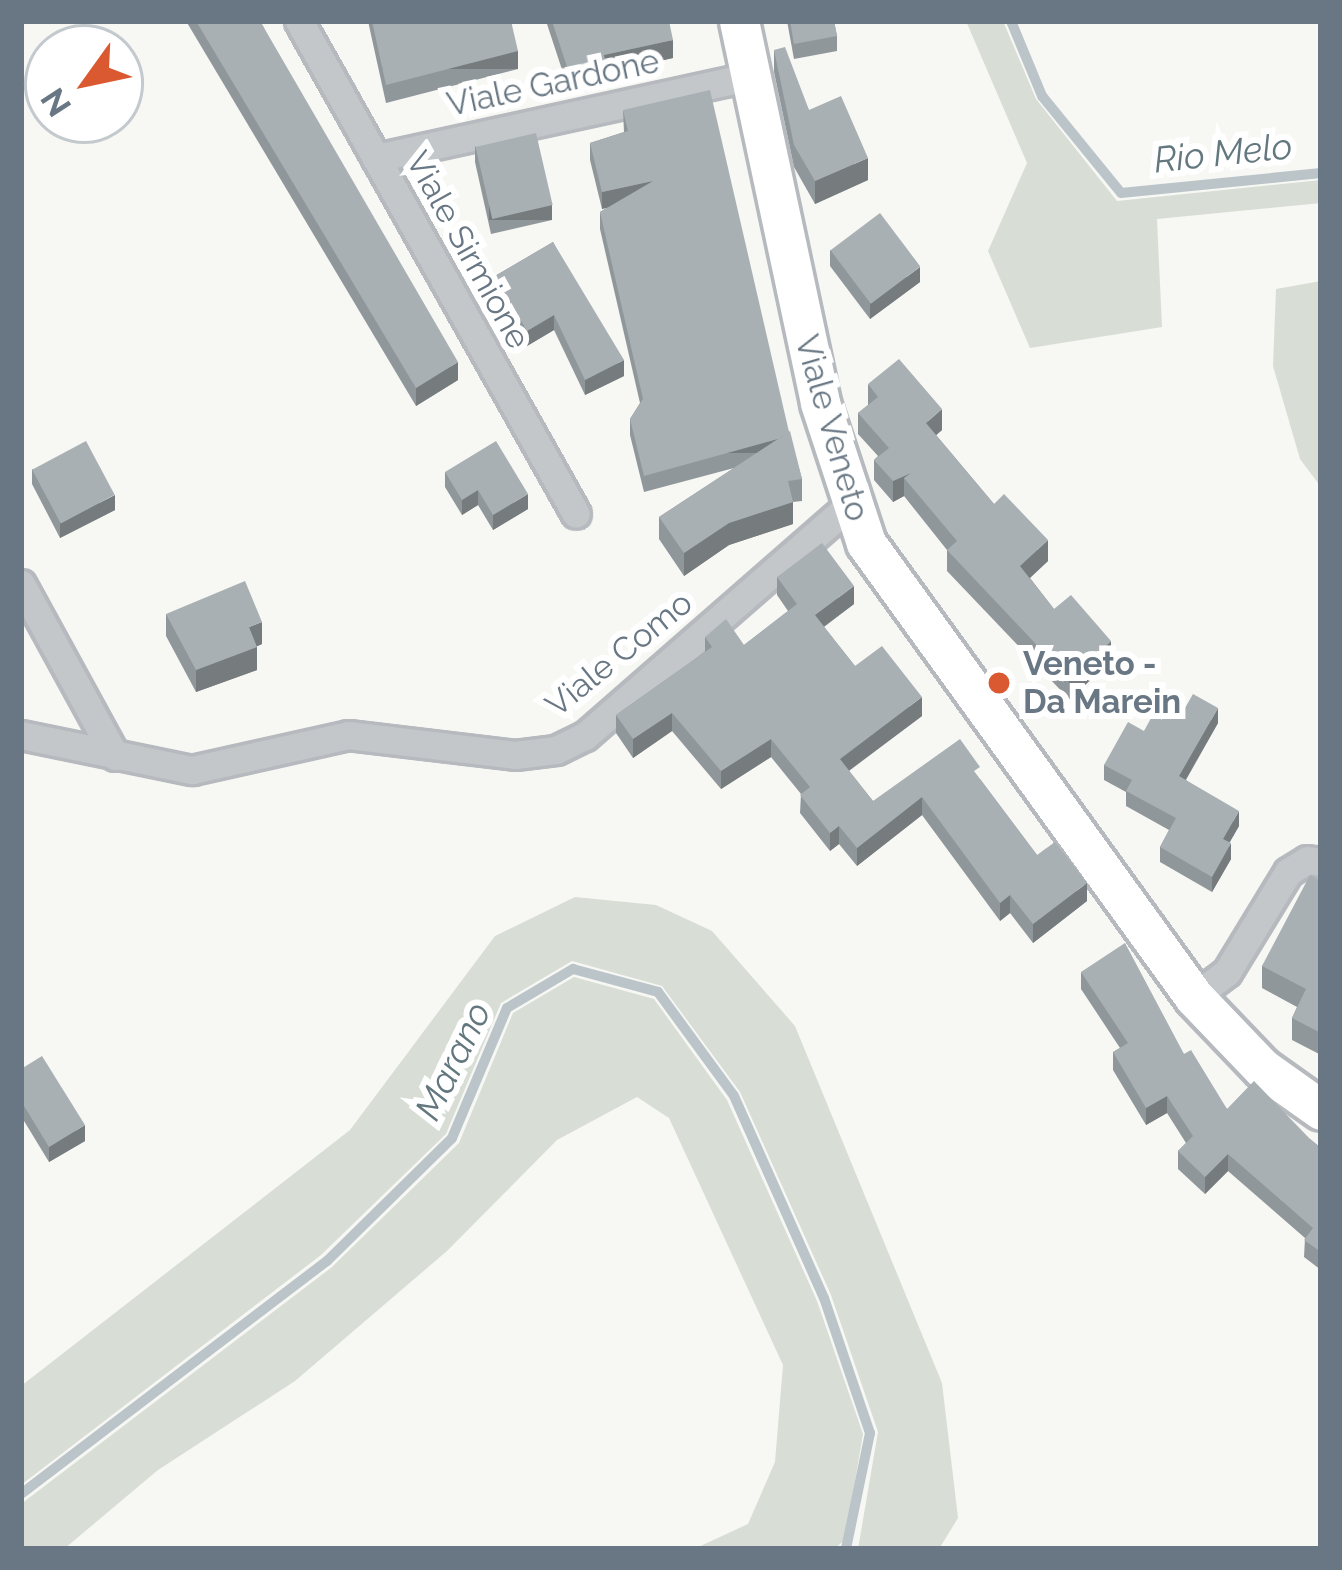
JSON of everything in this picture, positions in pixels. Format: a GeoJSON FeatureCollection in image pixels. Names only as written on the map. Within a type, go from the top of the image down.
{"type":"FeatureCollection","features":[{"type":"Feature","properties":{"kind":"main road","name":"Viale Veneto"},"geometry":{"type":"LineString","coordinates":[[740,21],[746,77],[848,506],[866,543],[1194,997],[1262,1068],[1321,1110]]}},
{"type":"Feature","properties":{"kind":"street","name":"Viale Sirmione"},"geometry":{"type":"LineString","coordinates":[[298,21],[576,514]]}},
{"type":"Feature","properties":{"kind":"street","name":"Viale Gardone"},"geometry":{"type":"LineString","coordinates":[[376,158],[746,77]]}},
{"type":"Feature","properties":{"kind":"street","name":"Viale Como"},"geometry":{"type":"LineString","coordinates":[[21,735],[192,770],[348,735],[515,755],[556,750],[585,736],[848,506]]}},
{"type":"Feature","properties":{"kind":"street"},"geometry":{"type":"LineString","coordinates":[[21,584],[115,756]]}},
{"type":"Feature","properties":{"kind":"street"},"geometry":{"type":"LineString","coordinates":[[1194,997],[1227,972],[1288,872],[1307,860],[1321,862]]}},
{"type":"Feature","properties":{"kind":"shaded area"},"geometry":{"type":"Polygon","coordinates":[[[966,21],[1003,21],[1036,99],[1117,201],[1321,180],[1321,203],[1157,219],[1162,327],[1030,348],[988,251],[1027,163],[966,21]]]}},
{"type":"Feature","properties":{"kind":"shaded area"},"geometry":{"type":"Polygon","coordinates":[[[1321,281],[1321,487],[1300,459],[1273,366],[1276,289],[1321,281]]]}},
{"type":"Feature","properties":{"kind":"shaded area"},"geometry":{"type":"Polygon","coordinates":[[[575,897],[656,905],[712,931],[795,1026],[942,1383],[958,1518],[939,1549],[858,1549],[878,1432],[831,1295],[740,1092],[662,986],[572,961],[501,1003],[446,1134],[321,1255],[21,1485],[21,1386],[350,1130],[495,936],[575,897]]]}},
{"type":"Feature","properties":{"kind":"shaded area"},"geometry":{"type":"Polygon","coordinates":[[[574,977],[654,999],[727,1100],[817,1301],[863,1434],[845,1540],[834,1549],[694,1549],[748,1524],[775,1462],[783,1365],[669,1118],[637,1097],[557,1140],[447,1251],[295,1381],[158,1470],[64,1549],[21,1549],[21,1504],[332,1267],[459,1143],[513,1013],[574,977]]]}},
{"type":"Feature","properties":{"kind":"building"},"geometry":{"type":"Polygon","coordinates":[[[196,21],[260,21],[458,362],[416,388],[196,21]]]}},
{"type":"Feature","properties":{"kind":"building"},"geometry":{"type":"Polygon","coordinates":[[[372,21],[511,21],[518,51],[386,85],[372,21]]]}},
{"type":"Feature","properties":{"kind":"building"},"geometry":{"type":"Polygon","coordinates":[[[552,21],[669,21],[673,40],[604,55],[606,65],[569,73],[552,21]]]}},
{"type":"Feature","properties":{"kind":"building"},"geometry":{"type":"Polygon","coordinates":[[[790,21],[834,21],[837,36],[794,44],[790,21]]]}},
{"type":"Feature","properties":{"kind":"building"},"geometry":{"type":"Polygon","coordinates":[[[785,47],[809,110],[841,96],[868,158],[815,181],[794,145],[774,50],[785,47]]]}},
{"type":"Feature","properties":{"kind":"building"},"geometry":{"type":"Polygon","coordinates":[[[710,90],[789,432],[644,476],[630,419],[643,399],[600,212],[653,181],[602,192],[590,143],[628,131],[623,110],[710,90]]]}},
{"type":"Feature","properties":{"kind":"building"},"geometry":{"type":"Polygon","coordinates":[[[536,133],[553,205],[492,219],[476,147],[536,133]]]}},
{"type":"Feature","properties":{"kind":"building"},"geometry":{"type":"Polygon","coordinates":[[[880,213],[920,267],[871,304],[830,250],[880,213]]]}},
{"type":"Feature","properties":{"kind":"building"},"geometry":{"type":"Polygon","coordinates":[[[553,242],[624,360],[585,380],[554,315],[527,331],[495,276],[553,242]]]}},
{"type":"Feature","properties":{"kind":"building"},"geometry":{"type":"Polygon","coordinates":[[[899,359],[942,409],[926,423],[994,504],[1004,494],[1048,540],[1020,566],[1054,609],[1071,595],[1111,641],[1069,679],[947,550],[957,541],[904,478],[911,473],[893,481],[874,460],[889,448],[858,413],[878,397],[868,384],[899,359]]]}},
{"type":"Feature","properties":{"kind":"building"},"geometry":{"type":"Polygon","coordinates":[[[790,431],[802,479],[788,481],[793,502],[729,523],[684,553],[659,517],[790,431]]]}},
{"type":"Feature","properties":{"kind":"building"},"geometry":{"type":"Polygon","coordinates":[[[86,441],[115,495],[61,523],[32,470],[86,441]]]}},
{"type":"Feature","properties":{"kind":"building"},"geometry":{"type":"Polygon","coordinates":[[[496,441],[528,494],[493,515],[478,490],[462,500],[445,472],[496,441]]]}},
{"type":"Feature","properties":{"kind":"building"},"geometry":{"type":"Polygon","coordinates":[[[822,543],[854,586],[815,615],[855,666],[882,646],[922,697],[840,759],[873,801],[960,739],[980,767],[974,771],[1037,855],[1055,842],[1087,883],[1033,924],[1010,895],[1000,903],[922,797],[857,848],[839,826],[830,833],[800,795],[810,787],[771,739],[721,771],[672,713],[633,739],[616,715],[712,647],[705,637],[726,619],[744,645],[797,604],[777,577],[822,543]]]}},
{"type":"Feature","properties":{"kind":"building"},"geometry":{"type":"Polygon","coordinates":[[[245,581],[262,622],[249,627],[257,647],[196,670],[166,614],[245,581]]]}},
{"type":"Feature","properties":{"kind":"building"},"geometry":{"type":"Polygon","coordinates":[[[1193,694],[1218,708],[1179,776],[1239,811],[1223,839],[1231,843],[1212,877],[1160,847],[1176,818],[1126,791],[1132,780],[1104,765],[1128,722],[1144,731],[1163,696],[1185,708],[1193,694]]]}},
{"type":"Feature","properties":{"kind":"building"},"geometry":{"type":"Polygon","coordinates":[[[1310,875],[1321,881],[1321,1033],[1292,1018],[1306,989],[1262,966],[1310,875]]]}},
{"type":"Feature","properties":{"kind":"building"},"geometry":{"type":"Polygon","coordinates":[[[1125,943],[1184,1054],[1191,1050],[1227,1109],[1254,1081],[1321,1148],[1321,1252],[1304,1240],[1313,1228],[1228,1154],[1205,1177],[1178,1151],[1193,1136],[1167,1096],[1146,1108],[1113,1052],[1128,1043],[1081,972],[1125,943]]]}},
{"type":"Feature","properties":{"kind":"building"},"geometry":{"type":"Polygon","coordinates":[[[42,1056],[85,1125],[49,1147],[21,1101],[21,1069],[42,1056]]]}},
{"type":"Feature","properties":{"kind":"waterway","name":"Rio Melo"},"geometry":{"type":"LineString","coordinates":[[1011,21],[1042,96],[1121,193],[1321,173]]}},
{"type":"Feature","properties":{"kind":"waterway","name":"Marano"},"geometry":{"type":"LineString","coordinates":[[21,1494],[327,1261],[452,1138],[507,1008],[573,969],[658,992],[734,1096],[824,1298],[870,1433],[846,1549]]}},
{"type":"Feature","properties":{"kind":"place","name":"Veneto - Da Marein"},"geometry":{"type":"Point","coordinates":[999,683]}}]}
